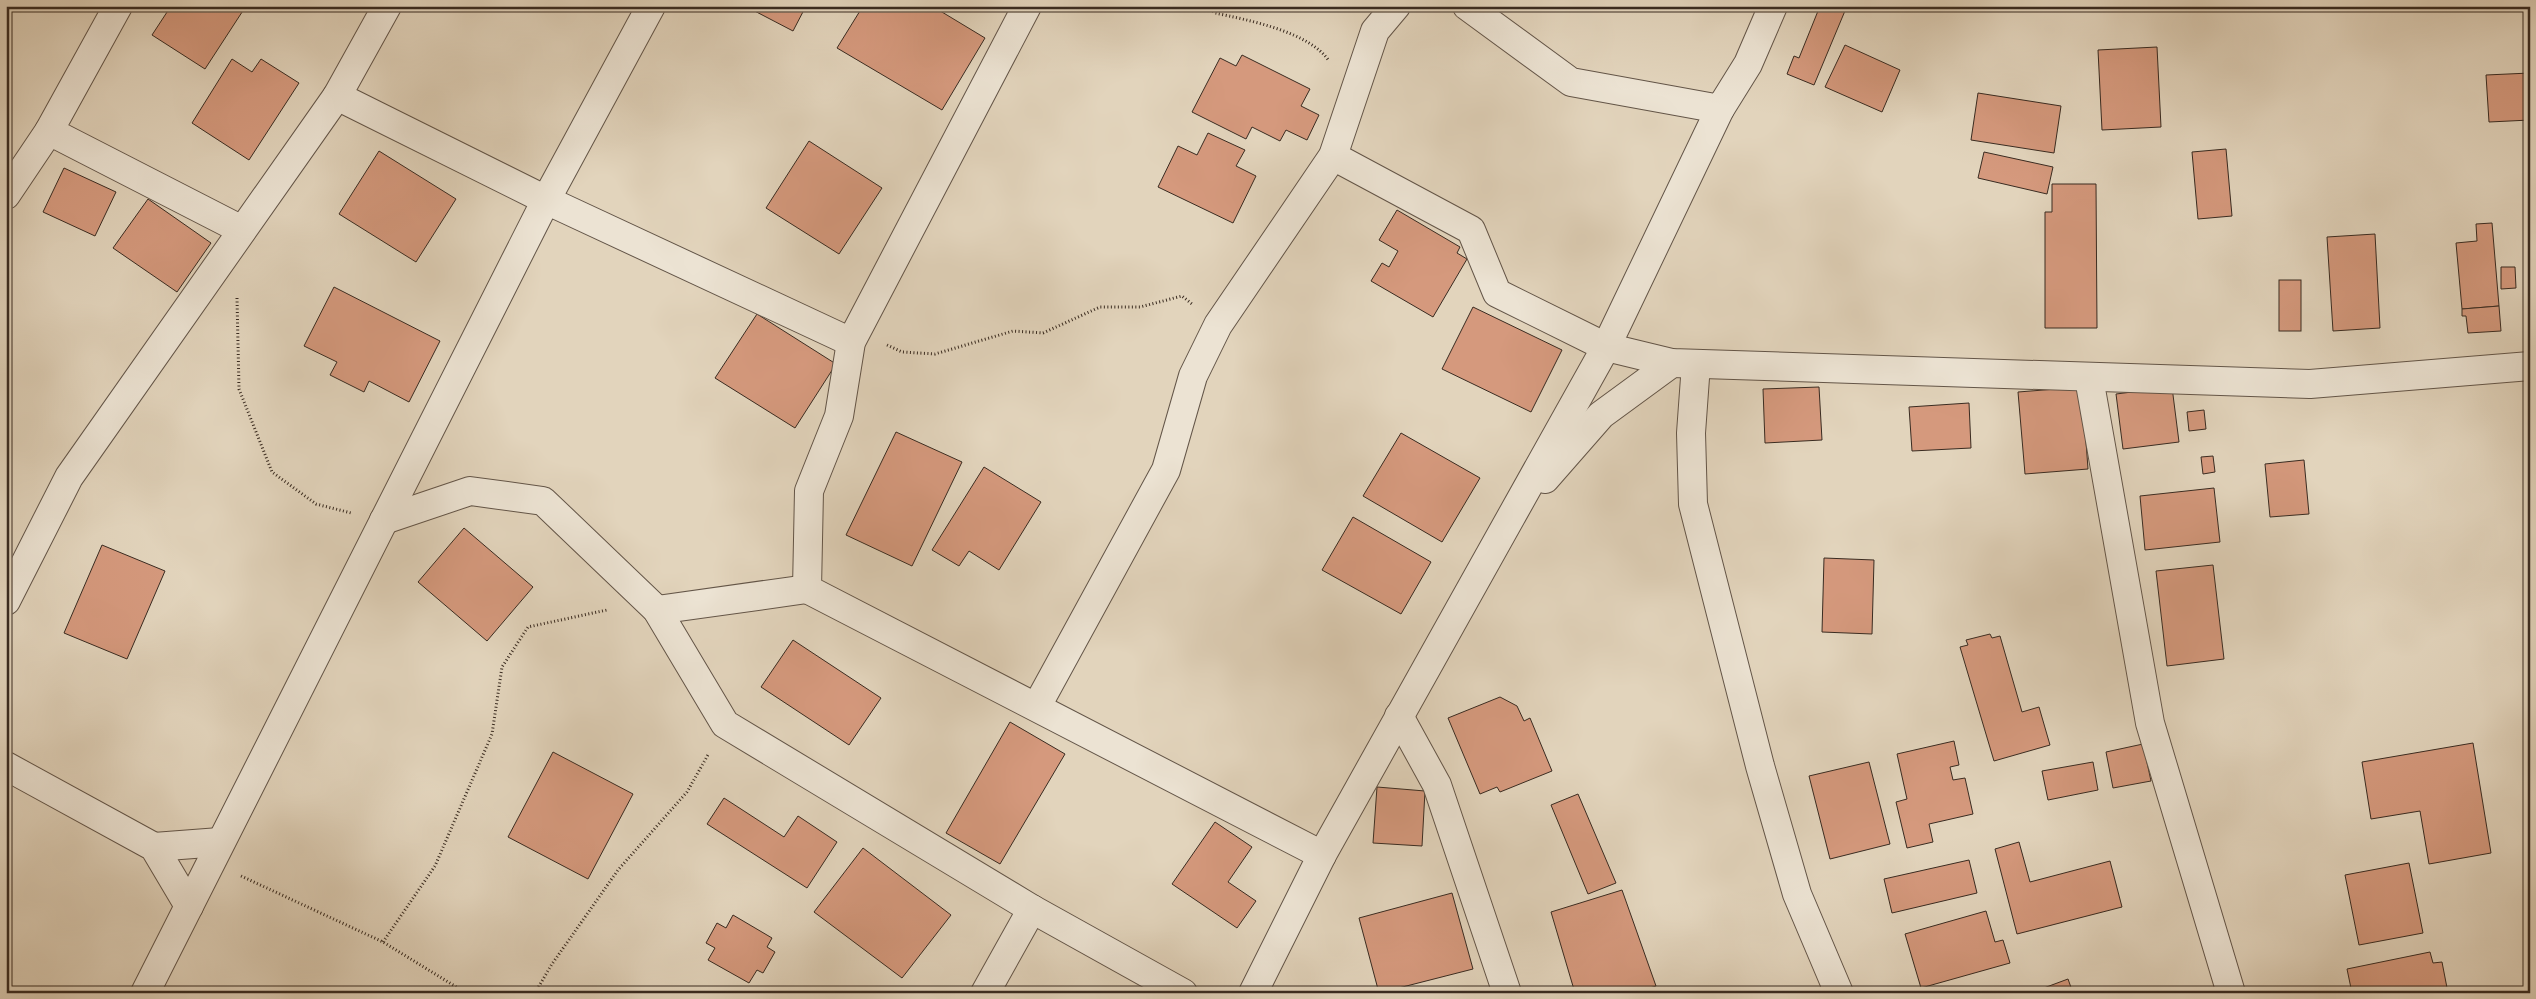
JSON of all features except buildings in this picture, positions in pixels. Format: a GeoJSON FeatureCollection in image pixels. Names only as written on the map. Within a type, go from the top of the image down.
{"type":"FeatureCollection","features":[{"type":"Feature","properties":{"kind":"street"},"geometry":{"type":"LineString","coordinates":[[6,196],[18,158],[49,131],[118,6]]}},
{"type":"Feature","properties":{"kind":"street"},"geometry":{"type":"LineString","coordinates":[[6,601],[69,477],[337,96],[386,6]]}},
{"type":"Feature","properties":{"kind":"street"},"geometry":{"type":"LineString","coordinates":[[145,993],[546,200],[651,6]]}},
{"type":"Feature","properties":{"kind":"street"},"geometry":{"type":"LineString","coordinates":[[807,589],[809,491],[839,416],[854,336],[1027,6]]}},
{"type":"Feature","properties":{"kind":"street"},"geometry":{"type":"LineString","coordinates":[[1037,706],[1166,470],[1193,376],[1218,325],[1333,156],[1375,31],[1396,6]]}},
{"type":"Feature","properties":{"kind":"street"},"geometry":{"type":"LineString","coordinates":[[1467,6],[1571,82],[1720,109]]}},
{"type":"Feature","properties":{"kind":"street"},"geometry":{"type":"LineString","coordinates":[[1253,993],[1322,855],[1606,347],[1720,109],[1748,64],[1773,6]]}},
{"type":"Feature","properties":{"kind":"street"},"geometry":{"type":"LineString","coordinates":[[337,96],[546,200],[854,336]]}},
{"type":"Feature","properties":{"kind":"street"},"geometry":{"type":"LineString","coordinates":[[49,131],[242,230]]}},
{"type":"Feature","properties":{"kind":"street"},"geometry":{"type":"LineString","coordinates":[[1333,156],[1471,230],[1496,293],[1606,347],[1684,363],[2310,384],[2530,366]]}},
{"type":"Feature","properties":{"kind":"street"},"geometry":{"type":"LineString","coordinates":[[1509,518],[1601,415],[1684,363]]}},
{"type":"Feature","properties":{"kind":"street"},"geometry":{"type":"LineString","coordinates":[[1684,363],[1691,433],[1693,504],[1760,766],[1797,894],[1839,993]]}},
{"type":"Feature","properties":{"kind":"street"},"geometry":{"type":"LineString","coordinates":[[2089,378],[2150,723],[2231,993]]}},
{"type":"Feature","properties":{"kind":"street"},"geometry":{"type":"LineString","coordinates":[[384,520],[470,491],[543,501],[652,606],[725,724],[1032,909],[1183,993]]}},
{"type":"Feature","properties":{"kind":"street"},"geometry":{"type":"LineString","coordinates":[[652,606],[807,589],[1037,706],[1322,855]]}},
{"type":"Feature","properties":{"kind":"street"},"geometry":{"type":"LineString","coordinates":[[1399,716],[1438,785],[1507,993]]}},
{"type":"Feature","properties":{"kind":"street"},"geometry":{"type":"LineString","coordinates":[[6,766],[154,847],[216,852]]}},
{"type":"Feature","properties":{"kind":"street"},"geometry":{"type":"LineString","coordinates":[[154,847],[189,906]]}},
{"type":"Feature","properties":{"kind":"street"},"geometry":{"type":"LineString","coordinates":[[985,993],[1032,909]]}},
{"type":"Feature","properties":{"kind":"path"},"geometry":{"type":"LineString","coordinates":[[1208,6],[1215,13],[1270,26],[1322,50],[1353,97]]}},
{"type":"Feature","properties":{"kind":"path"},"geometry":{"type":"LineString","coordinates":[[237,289],[239,389],[272,472],[316,504],[384,520]]}},
{"type":"Feature","properties":{"kind":"path"},"geometry":{"type":"LineString","coordinates":[[854,336],[902,352],[935,354],[1013,331],[1044,333],[1100,307],[1140,307],[1182,296],[1218,325]]}},
{"type":"Feature","properties":{"kind":"path"},"geometry":{"type":"LineString","coordinates":[[383,942],[435,866],[492,734],[502,667],[528,627],[652,606]]}},
{"type":"Feature","properties":{"kind":"path"},"geometry":{"type":"LineString","coordinates":[[535,993],[552,964],[618,870],[687,792],[725,724]]}},
{"type":"Feature","properties":{"kind":"path"},"geometry":{"type":"LineString","coordinates":[[216,852],[383,942],[466,993]]}}]}
